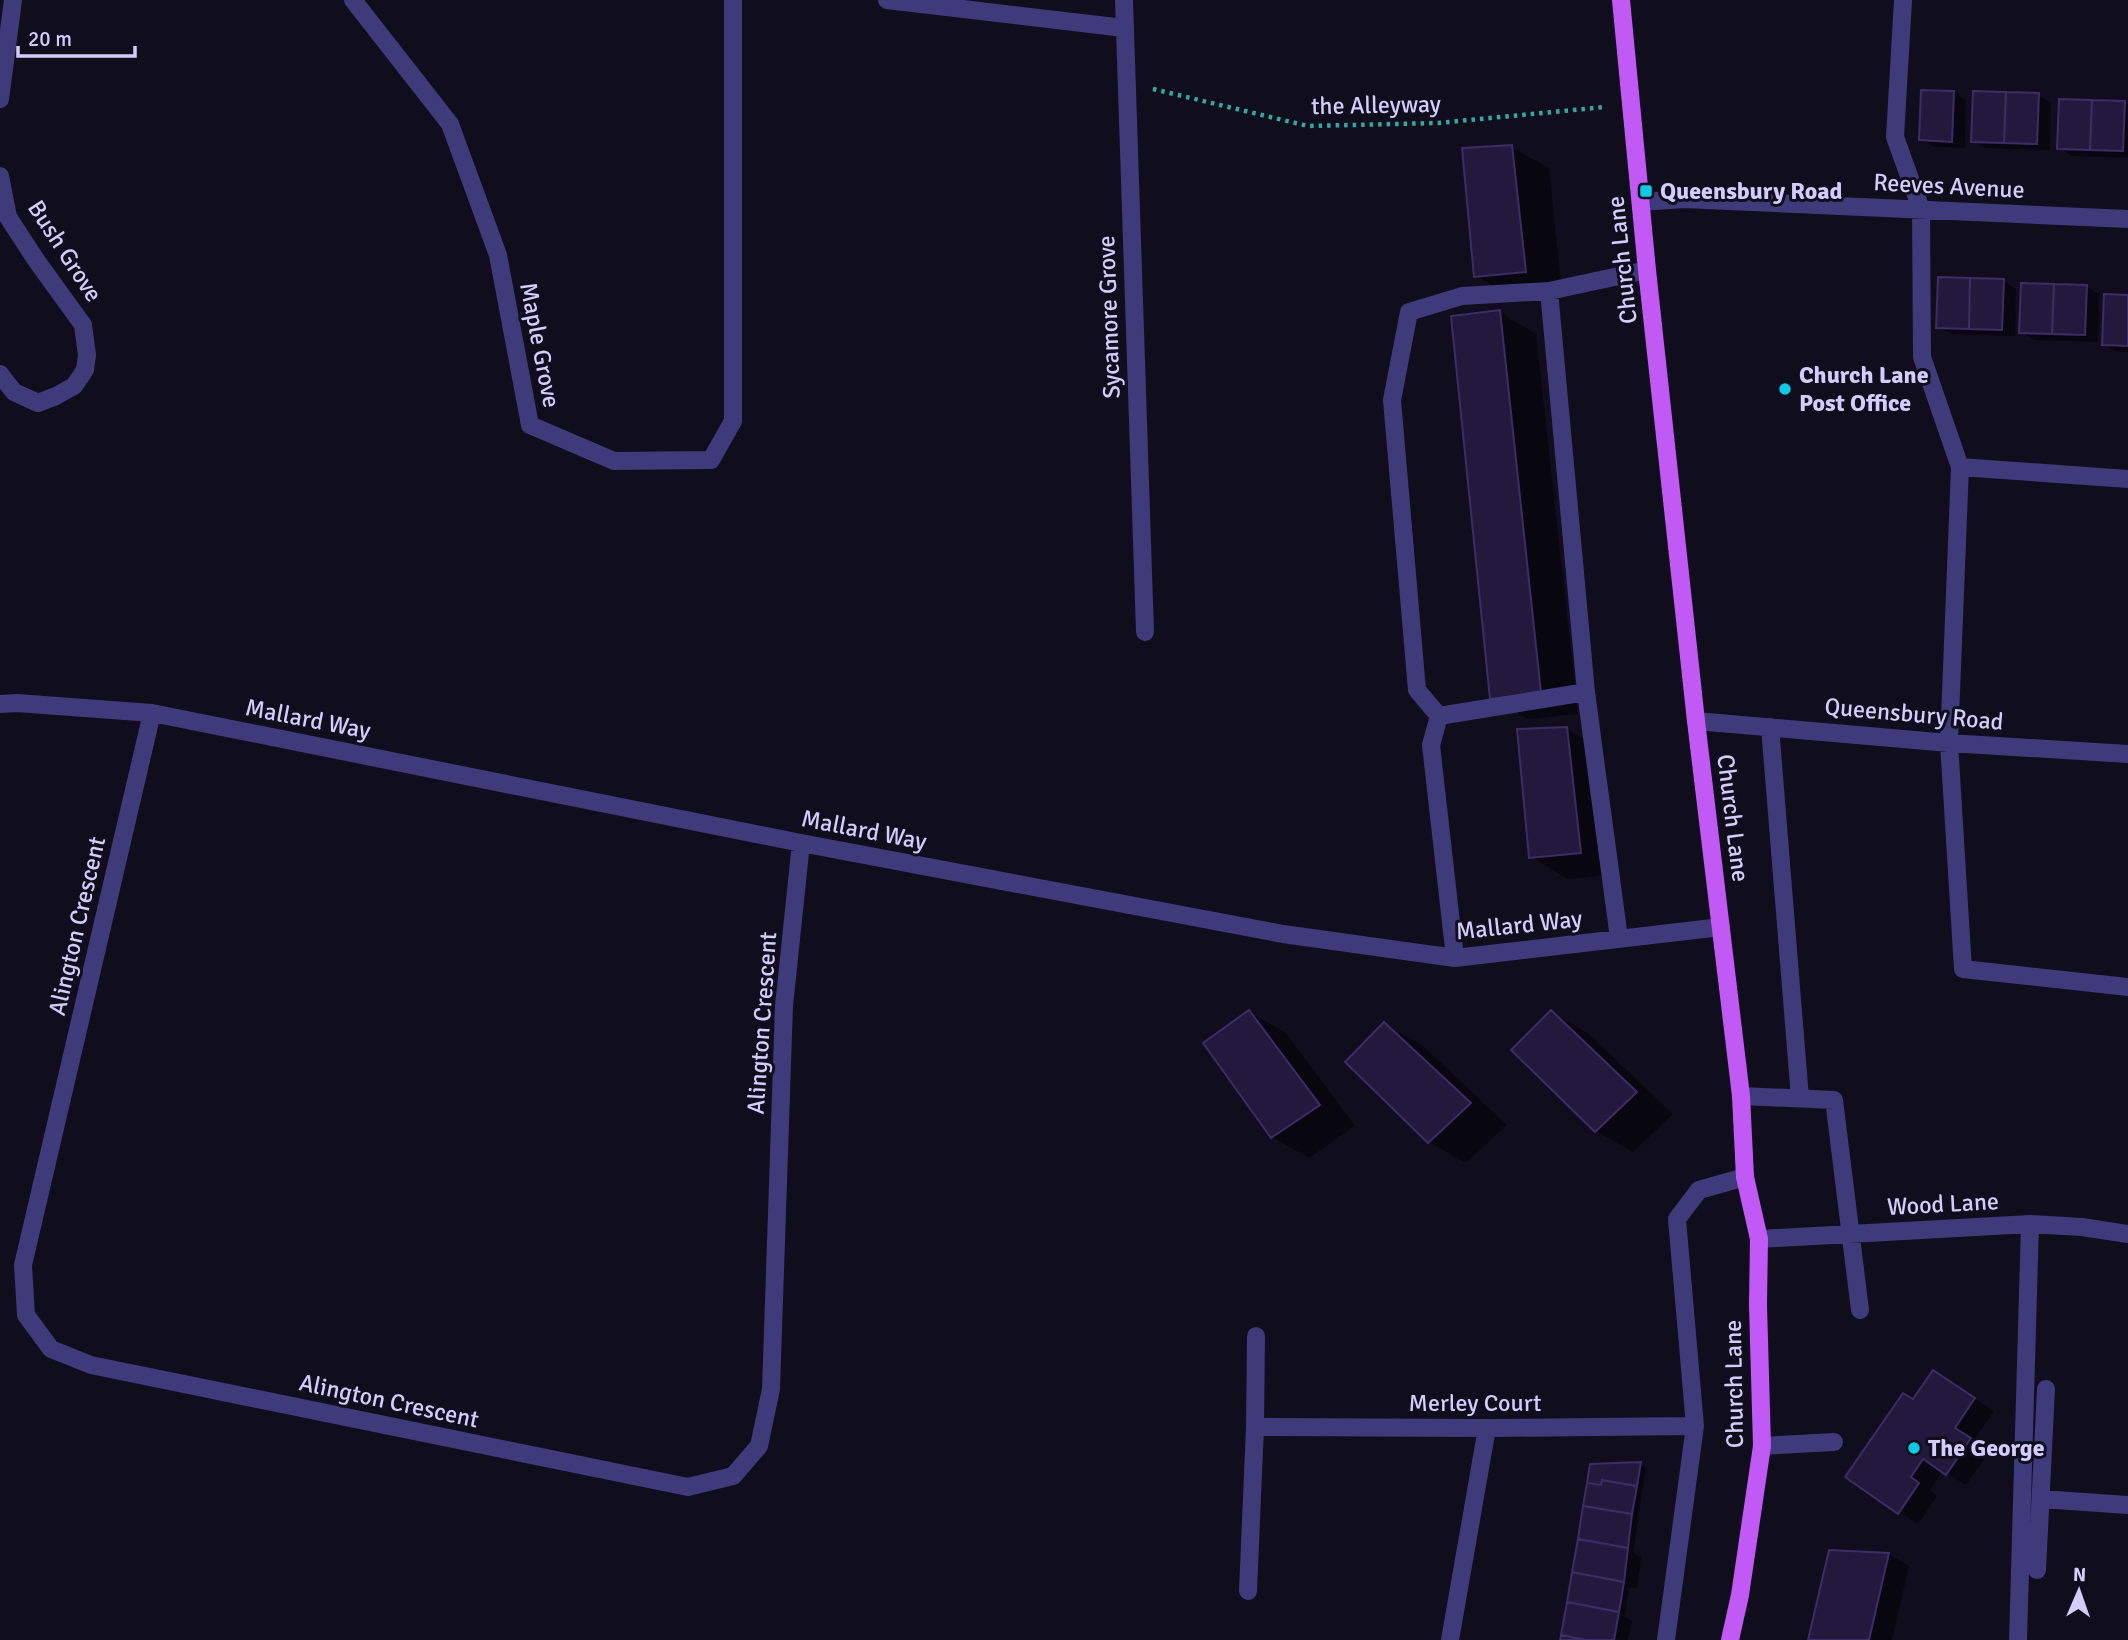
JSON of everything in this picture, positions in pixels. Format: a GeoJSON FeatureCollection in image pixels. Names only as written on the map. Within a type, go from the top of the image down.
{"type":"FeatureCollection","features":[{"type":"Feature","properties":{"kind":"main road","name":"Church Lane"},"geometry":{"type":"LineString","coordinates":[[1621,0],[1696,721],[1741,1096],[1745,1177],[1759,1239],[1762,1446],[1740,1595],[1730,1640]]}},
{"type":"Feature","properties":{"kind":"street"},"geometry":{"type":"LineString","coordinates":[[0,99],[13,0]]}},
{"type":"Feature","properties":{"kind":"street","name":"Maple Grove"},"geometry":{"type":"LineString","coordinates":[[352,0],[450,124],[498,255],[530,425],[614,461],[711,460],[733,421],[733,0]]}},
{"type":"Feature","properties":{"kind":"street"},"geometry":{"type":"LineString","coordinates":[[887,0],[1124,28]]}},
{"type":"Feature","properties":{"kind":"street","name":"Sycamore Grove"},"geometry":{"type":"LineString","coordinates":[[1124,0],[1145,632]]}},
{"type":"Feature","properties":{"kind":"street"},"geometry":{"type":"LineString","coordinates":[[1903,0],[1895,137],[1920,209],[1922,357],[1960,467],[1949,743],[1963,969],[2128,987]]}},
{"type":"Feature","properties":{"kind":"street","name":"Bush Grove"},"geometry":{"type":"LineString","coordinates":[[0,176],[8,217],[83,325],[87,355],[85,370],[74,386],[38,403],[14,392],[0,374]]}},
{"type":"Feature","properties":{"kind":"street","name":"Reeves Avenue"},"geometry":{"type":"LineString","coordinates":[[1641,202],[1684,198],[2128,219]]}},
{"type":"Feature","properties":{"kind":"street"},"geometry":{"type":"LineString","coordinates":[[1439,716],[1417,690],[1392,400],[1409,312],[1462,296],[1549,291],[1647,270]]}},
{"type":"Feature","properties":{"kind":"street"},"geometry":{"type":"LineString","coordinates":[[1549,291],[1586,692],[1619,938]]}},
{"type":"Feature","properties":{"kind":"street"},"geometry":{"type":"LineString","coordinates":[[1960,467],[2128,479]]}},
{"type":"Feature","properties":{"kind":"street"},"geometry":{"type":"LineString","coordinates":[[1439,716],[1586,692]]}},
{"type":"Feature","properties":{"kind":"street","name":"Mallard Way"},"geometry":{"type":"LineString","coordinates":[[0,704],[152,713],[801,843],[1283,934],[1455,958],[1721,927]]}},
{"type":"Feature","properties":{"kind":"street","name":"Alington Crescent"},"geometry":{"type":"LineString","coordinates":[[152,713],[23,1265],[26,1315],[51,1349],[91,1365],[688,1487],[733,1476],[759,1446],[771,1389],[784,1006],[801,843]]}},
{"type":"Feature","properties":{"kind":"street"},"geometry":{"type":"LineString","coordinates":[[1439,716],[1431,745],[1455,958]]}},
{"type":"Feature","properties":{"kind":"street","name":"Queensbury Road"},"geometry":{"type":"LineString","coordinates":[[1696,721],[1949,743],[2128,754]]}},
{"type":"Feature","properties":{"kind":"street"},"geometry":{"type":"LineString","coordinates":[[1770,727],[1800,1098]]}},
{"type":"Feature","properties":{"kind":"street"},"geometry":{"type":"LineString","coordinates":[[1741,1096],[1834,1100],[1860,1310]]}},
{"type":"Feature","properties":{"kind":"street"},"geometry":{"type":"LineString","coordinates":[[1666,1640],[1695,1426],[1677,1219],[1699,1190],[1745,1177]]}},
{"type":"Feature","properties":{"kind":"street"},"geometry":{"type":"LineString","coordinates":[[2018,1640],[2030,1224]]}},
{"type":"Feature","properties":{"kind":"street","name":"Wood Lane"},"geometry":{"type":"LineString","coordinates":[[1759,1239],[2030,1224],[2082,1227],[2128,1234]]}},
{"type":"Feature","properties":{"kind":"street"},"geometry":{"type":"LineString","coordinates":[[1248,1591],[1256,1336]]}},
{"type":"Feature","properties":{"kind":"street"},"geometry":{"type":"LineString","coordinates":[[2037,1570],[2046,1389]]}},
{"type":"Feature","properties":{"kind":"street","name":"Merley Court"},"geometry":{"type":"LineString","coordinates":[[1255,1427],[1695,1426]]}},
{"type":"Feature","properties":{"kind":"street"},"geometry":{"type":"LineString","coordinates":[[1450,1640],[1487,1428]]}},
{"type":"Feature","properties":{"kind":"street"},"geometry":{"type":"LineString","coordinates":[[1762,1446],[1834,1442]]}},
{"type":"Feature","properties":{"kind":"street"},"geometry":{"type":"LineString","coordinates":[[2042,1499],[2128,1505]]}},
{"type":"Feature","properties":{"kind":"path","name":"the Alleyway"},"geometry":{"type":"LineString","coordinates":[[1125,82],[1308,126],[1438,123],[1631,104]]}},
{"type":"Feature","properties":{"kind":"building"},"geometry":{"type":"Polygon","coordinates":[[[1921,90],[1954,91],[1952,142],[1919,140],[1921,90]]]}},
{"type":"Feature","properties":{"kind":"building"},"geometry":{"type":"Polygon","coordinates":[[[1973,91],[2006,92],[2004,143],[1971,142],[1973,91]]]}},
{"type":"Feature","properties":{"kind":"building"},"geometry":{"type":"Polygon","coordinates":[[[2006,92],[2039,93],[2037,144],[2004,143],[2006,92]]]}},
{"type":"Feature","properties":{"kind":"building"},"geometry":{"type":"Polygon","coordinates":[[[2059,99],[2092,100],[2090,150],[2057,149],[2059,99]]]}},
{"type":"Feature","properties":{"kind":"building"},"geometry":{"type":"Polygon","coordinates":[[[2092,100],[2125,101],[2123,151],[2090,150],[2092,100]]]}},
{"type":"Feature","properties":{"kind":"building"},"geometry":{"type":"Polygon","coordinates":[[[1512,145],[1526,272],[1474,277],[1462,148],[1512,145]]]}},
{"type":"Feature","properties":{"kind":"building"},"geometry":{"type":"Polygon","coordinates":[[[1938,277],[1970,278],[1969,329],[1936,328],[1938,277]]]}},
{"type":"Feature","properties":{"kind":"building"},"geometry":{"type":"Polygon","coordinates":[[[1970,278],[2004,279],[2002,330],[1969,329],[1970,278]]]}},
{"type":"Feature","properties":{"kind":"building"},"geometry":{"type":"Polygon","coordinates":[[[2021,283],[2054,284],[2052,334],[2019,333],[2021,283]]]}},
{"type":"Feature","properties":{"kind":"building"},"geometry":{"type":"Polygon","coordinates":[[[2054,284],[2087,285],[2085,335],[2052,334],[2054,284]]]}},
{"type":"Feature","properties":{"kind":"building"},"geometry":{"type":"Polygon","coordinates":[[[2104,294],[2128,295],[2128,346],[2102,345],[2104,294]]]}},
{"type":"Feature","properties":{"kind":"building"},"geometry":{"type":"Polygon","coordinates":[[[1500,310],[1541,693],[1490,699],[1451,316],[1500,310]]]}},
{"type":"Feature","properties":{"kind":"building"},"geometry":{"type":"Polygon","coordinates":[[[1567,727],[1581,853],[1529,858],[1517,729],[1567,727]]]}},
{"type":"Feature","properties":{"kind":"building"},"geometry":{"type":"Polygon","coordinates":[[[1249,1010],[1320,1105],[1271,1138],[1203,1043],[1249,1010]]]}},
{"type":"Feature","properties":{"kind":"building"},"geometry":{"type":"Polygon","coordinates":[[[1551,1010],[1637,1092],[1595,1132],[1511,1050],[1551,1010]]]}},
{"type":"Feature","properties":{"kind":"building"},"geometry":{"type":"Polygon","coordinates":[[[1384,1022],[1471,1103],[1428,1143],[1345,1062],[1384,1022]]]}},
{"type":"Feature","properties":{"kind":"building","name":"The George"},"geometry":{"type":"Polygon","coordinates":[[[1933,1370],[1975,1398],[1955,1428],[1971,1438],[1946,1475],[1923,1459],[1911,1477],[1919,1483],[1898,1514],[1845,1477],[1903,1393],[1913,1399],[1933,1370]]]}},
{"type":"Feature","properties":{"kind":"building"},"geometry":{"type":"Polygon","coordinates":[[[1641,1462],[1637,1486],[1602,1480],[1601,1485],[1587,1483],[1590,1464],[1641,1462]]]}},
{"type":"Feature","properties":{"kind":"building"},"geometry":{"type":"Polygon","coordinates":[[[1602,1480],[1637,1486],[1632,1514],[1583,1506],[1587,1483],[1601,1485],[1602,1480]]]}},
{"type":"Feature","properties":{"kind":"building"},"geometry":{"type":"Polygon","coordinates":[[[1583,1506],[1632,1514],[1628,1548],[1578,1539],[1583,1506]]]}},
{"type":"Feature","properties":{"kind":"building"},"geometry":{"type":"Polygon","coordinates":[[[1578,1539],[1628,1548],[1624,1582],[1572,1572],[1578,1539]]]}},
{"type":"Feature","properties":{"kind":"building"},"geometry":{"type":"Polygon","coordinates":[[[1829,1550],[1889,1553],[1869,1640],[1808,1640],[1829,1550]]]}},
{"type":"Feature","properties":{"kind":"building"},"geometry":{"type":"Polygon","coordinates":[[[1572,1572],[1624,1582],[1619,1612],[1567,1602],[1572,1572]]]}},
{"type":"Feature","properties":{"kind":"building"},"geometry":{"type":"Polygon","coordinates":[[[1567,1602],[1619,1612],[1614,1640],[1586,1640],[1561,1635],[1567,1602]]]}},
{"type":"Feature","properties":{"kind":"building"},"geometry":{"type":"Polygon","coordinates":[[[1561,1635],[1586,1640],[1560,1640],[1561,1635]]]}},
{"type":"Feature","properties":{"kind":"place","name":"Queensbury Road"},"geometry":{"type":"Point","coordinates":[1646,191]}},
{"type":"Feature","properties":{"kind":"place","name":"Church Lane Post Office"},"geometry":{"type":"Point","coordinates":[1785,389]}},
{"type":"Feature","properties":{"kind":"place","name":"The George"},"geometry":{"type":"Point","coordinates":[1914,1448]}}]}
